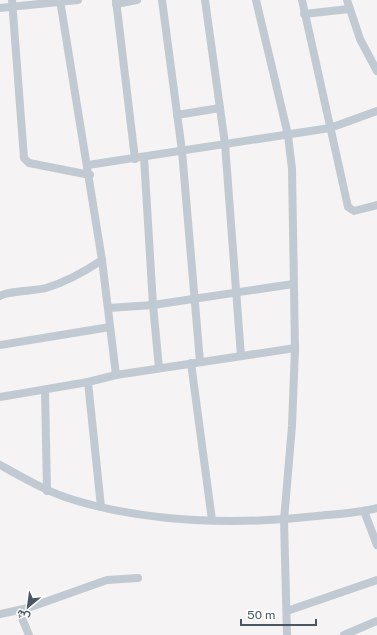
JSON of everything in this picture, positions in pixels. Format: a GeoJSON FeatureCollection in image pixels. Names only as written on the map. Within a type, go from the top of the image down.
{"type":"FeatureCollection","features":[{"type":"Feature","properties":{"kind":"street"},"geometry":{"type":"LineString","coordinates":[[0,8],[12,3],[78,0]]}},
{"type":"Feature","properties":{"kind":"street"},"geometry":{"type":"LineString","coordinates":[[137,0],[116,2],[140,158],[159,368]]}},
{"type":"Feature","properties":{"kind":"street"},"geometry":{"type":"LineString","coordinates":[[162,0],[182,151],[195,299],[196,362],[212,520]]}},
{"type":"Feature","properties":{"kind":"street"},"geometry":{"type":"LineString","coordinates":[[205,0],[225,144],[241,356]]}},
{"type":"Feature","properties":{"kind":"street"},"geometry":{"type":"LineString","coordinates":[[256,0],[288,135],[292,169],[295,348],[292,426],[284,520],[287,635]]}},
{"type":"Feature","properties":{"kind":"street"},"geometry":{"type":"LineString","coordinates":[[302,0],[348,207],[354,211],[377,204]]}},
{"type":"Feature","properties":{"kind":"street"},"geometry":{"type":"LineString","coordinates":[[347,0],[360,39],[377,71]]}},
{"type":"Feature","properties":{"kind":"street"},"geometry":{"type":"LineString","coordinates":[[61,1],[90,175],[116,375]]}},
{"type":"Feature","properties":{"kind":"street"},"geometry":{"type":"LineString","coordinates":[[12,3],[24,158],[29,163],[90,175]]}},
{"type":"Feature","properties":{"kind":"street"},"geometry":{"type":"LineString","coordinates":[[304,14],[349,9]]}},
{"type":"Feature","properties":{"kind":"street"},"geometry":{"type":"LineString","coordinates":[[177,115],[220,108]]}},
{"type":"Feature","properties":{"kind":"street"},"geometry":{"type":"LineString","coordinates":[[88,165],[330,128],[377,112]]}},
{"type":"Feature","properties":{"kind":"street"},"geometry":{"type":"LineString","coordinates":[[0,296],[3,294],[27,292],[53,286],[84,272],[102,260]]}},
{"type":"Feature","properties":{"kind":"street"},"geometry":{"type":"LineString","coordinates":[[108,308],[153,305],[236,294],[293,284]]}},
{"type":"Feature","properties":{"kind":"street"},"geometry":{"type":"LineString","coordinates":[[0,345],[110,327]]}},
{"type":"Feature","properties":{"kind":"street"},"geometry":{"type":"LineString","coordinates":[[0,397],[88,382],[116,375],[295,348]]}},
{"type":"Feature","properties":{"kind":"street"},"geometry":{"type":"LineString","coordinates":[[88,382],[101,507]]}},
{"type":"Feature","properties":{"kind":"street"},"geometry":{"type":"LineString","coordinates":[[45,390],[47,491]]}},
{"type":"Feature","properties":{"kind":"street"},"geometry":{"type":"LineString","coordinates":[[0,465],[47,491],[101,507],[136,513],[248,522],[284,520],[364,511],[377,508]]}},
{"type":"Feature","properties":{"kind":"street"},"geometry":{"type":"LineString","coordinates":[[364,511],[377,545]]}},
{"type":"Feature","properties":{"kind":"street"},"geometry":{"type":"LineString","coordinates":[[0,614],[18,611],[107,580],[138,578]]}},
{"type":"Feature","properties":{"kind":"street"},"geometry":{"type":"LineString","coordinates":[[287,611],[377,580]]}},
{"type":"Feature","properties":{"kind":"street"},"geometry":{"type":"LineString","coordinates":[[18,611],[29,635]]}},
{"type":"Feature","properties":{"kind":"street"},"geometry":{"type":"LineString","coordinates":[[344,635],[377,621]]}}]}
